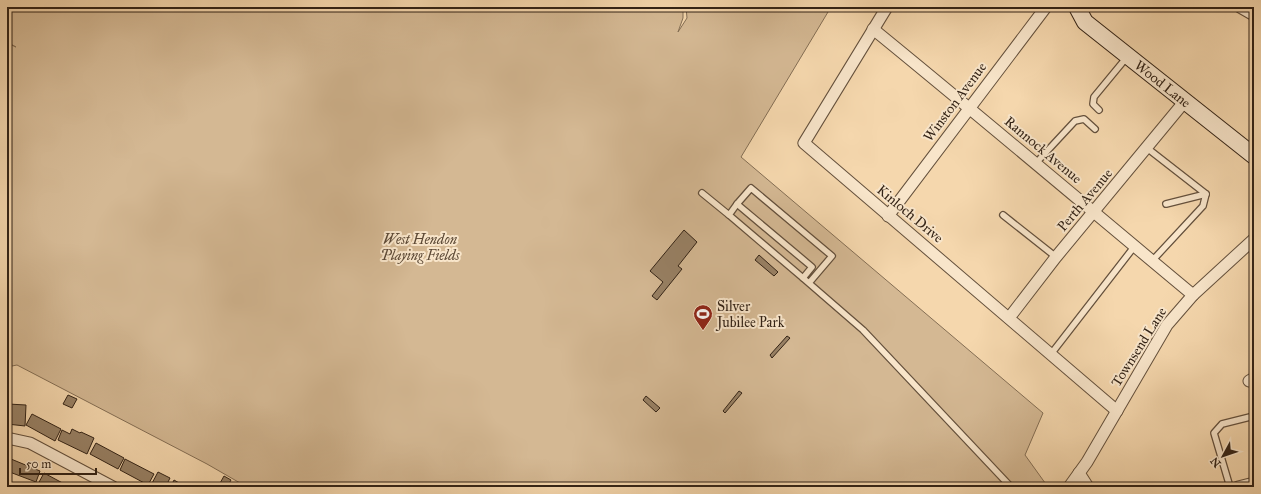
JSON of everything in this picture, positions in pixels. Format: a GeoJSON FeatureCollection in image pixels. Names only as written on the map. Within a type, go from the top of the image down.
{"type":"FeatureCollection","features":[{"type":"Feature","properties":{"kind":"street","name":"Kinloch Drive"},"geometry":{"type":"LineString","coordinates":[[887,7],[804,143],[1117,411]]}},
{"type":"Feature","properties":{"kind":"street","name":"Winston Avenue"},"geometry":{"type":"LineString","coordinates":[[888,216],[1046,7]]}},
{"type":"Feature","properties":{"kind":"street"},"geometry":{"type":"LineString","coordinates":[[1240,7],[1254,16]]}},
{"type":"Feature","properties":{"kind":"street","name":"Wood Lane"},"geometry":{"type":"LineString","coordinates":[[1077,8],[1085,22],[1254,155]]}},
{"type":"Feature","properties":{"kind":"street","name":"Rannock Avenue"},"geometry":{"type":"LineString","coordinates":[[874,29],[1193,295]]}},
{"type":"Feature","properties":{"kind":"street","name":"Perth Avenue"},"geometry":{"type":"LineString","coordinates":[[1009,318],[1056,257],[1185,101]]}},
{"type":"Feature","properties":{"kind":"street","name":"Townsend Lane"},"geometry":{"type":"LineString","coordinates":[[1069,487],[1087,462],[1168,325],[1193,295],[1254,239]]}},
{"type":"Feature","properties":{"kind":"street"},"geometry":{"type":"LineString","coordinates":[[7,438],[30,443],[113,487]]}},
{"type":"Feature","properties":{"kind":"street"},"geometry":{"type":"LineString","coordinates":[[1079,473],[1088,487]]}},
{"type":"Feature","properties":{"kind":"street"},"geometry":{"type":"LineString","coordinates":[[1238,487],[1254,483]]}},
{"type":"Feature","properties":{"kind":"lane"},"geometry":{"type":"LineString","coordinates":[[1099,110],[1093,104],[1094,97],[1127,56]]}},
{"type":"Feature","properties":{"kind":"lane"},"geometry":{"type":"LineString","coordinates":[[1036,163],[1075,121],[1084,119],[1095,129]]}},
{"type":"Feature","properties":{"kind":"lane"},"geometry":{"type":"LineString","coordinates":[[1147,148],[1206,194]]}},
{"type":"Feature","properties":{"kind":"lane"},"geometry":{"type":"LineString","coordinates":[[729,215],[751,188],[832,256],[809,283]]}},
{"type":"Feature","properties":{"kind":"lane"},"geometry":{"type":"LineString","coordinates":[[702,193],[863,330],[1010,487]]}},
{"type":"Feature","properties":{"kind":"lane"},"geometry":{"type":"LineString","coordinates":[[1166,204],[1206,194]]}},
{"type":"Feature","properties":{"kind":"lane"},"geometry":{"type":"LineString","coordinates":[[1152,261],[1203,206],[1206,194]]}},
{"type":"Feature","properties":{"kind":"lane"},"geometry":{"type":"LineString","coordinates":[[737,204],[812,267],[803,278]]}},
{"type":"Feature","properties":{"kind":"lane"},"geometry":{"type":"LineString","coordinates":[[1003,215],[1056,257]]}},
{"type":"Feature","properties":{"kind":"lane"},"geometry":{"type":"LineString","coordinates":[[1051,354],[1134,247]]}},
{"type":"Feature","properties":{"kind":"lane"},"geometry":{"type":"LineString","coordinates":[[1230,487],[1214,433],[1222,424],[1254,416]]}},
{"type":"Feature","properties":{"kind":"green space","name":"West Hendon Playing Fields"},"geometry":{"type":"Polygon","coordinates":[[[7,7],[683,7],[683,18],[678,32],[687,18],[686,7],[831,7],[741,157],[1043,413],[1025,455],[1048,487],[247,487],[207,464],[17,365],[7,367],[7,43],[16,47],[7,42],[7,7]]]}},
{"type":"Feature","properties":{"kind":"building"},"geometry":{"type":"Polygon","coordinates":[[[684,230],[697,242],[678,266],[682,269],[657,300],[652,296],[663,282],[650,271],[684,230]]]}},
{"type":"Feature","properties":{"kind":"building"},"geometry":{"type":"Polygon","coordinates":[[[759,255],[778,272],[774,276],[755,260],[759,255]]]}},
{"type":"Feature","properties":{"kind":"building"},"geometry":{"type":"Polygon","coordinates":[[[787,336],[790,338],[772,358],[770,355],[787,336]]]}},
{"type":"Feature","properties":{"kind":"building"},"geometry":{"type":"Polygon","coordinates":[[[7,391],[9,391],[8,404],[26,405],[25,426],[7,424],[7,391]]]}},
{"type":"Feature","properties":{"kind":"building"},"geometry":{"type":"Polygon","coordinates":[[[739,391],[742,393],[725,413],[723,411],[739,391]]]}},
{"type":"Feature","properties":{"kind":"building"},"geometry":{"type":"Polygon","coordinates":[[[68,395],[77,399],[72,408],[63,404],[68,395]]]}},
{"type":"Feature","properties":{"kind":"building"},"geometry":{"type":"Polygon","coordinates":[[[646,396],[660,408],[656,412],[643,400],[646,396]]]}},
{"type":"Feature","properties":{"kind":"building"},"geometry":{"type":"Polygon","coordinates":[[[32,414],[61,429],[55,441],[26,425],[32,414]]]}},
{"type":"Feature","properties":{"kind":"building"},"geometry":{"type":"Polygon","coordinates":[[[72,429],[94,438],[87,454],[58,440],[62,430],[70,434],[72,429]]]}},
{"type":"Feature","properties":{"kind":"building"},"geometry":{"type":"Polygon","coordinates":[[[96,443],[124,458],[118,469],[90,454],[96,443]]]}},
{"type":"Feature","properties":{"kind":"building"},"geometry":{"type":"Polygon","coordinates":[[[11,459],[40,471],[36,482],[7,471],[11,459]]]}},
{"type":"Feature","properties":{"kind":"building"},"geometry":{"type":"Polygon","coordinates":[[[125,459],[154,474],[148,485],[120,470],[125,459]]]}},
{"type":"Feature","properties":{"kind":"building"},"geometry":{"type":"Polygon","coordinates":[[[158,472],[170,478],[167,484],[171,486],[174,480],[186,487],[150,487],[158,472]]]}},
{"type":"Feature","properties":{"kind":"building"},"geometry":{"type":"Polygon","coordinates":[[[44,473],[70,487],[44,487],[38,484],[44,473]]]}},
{"type":"Feature","properties":{"kind":"building"},"geometry":{"type":"Polygon","coordinates":[[[224,476],[231,480],[227,487],[222,487],[219,485],[224,476]]]}},
{"type":"Feature","properties":{"kind":"place","name":"Silver Jubilee Park"},"geometry":{"type":"Point","coordinates":[703,331]}}]}
